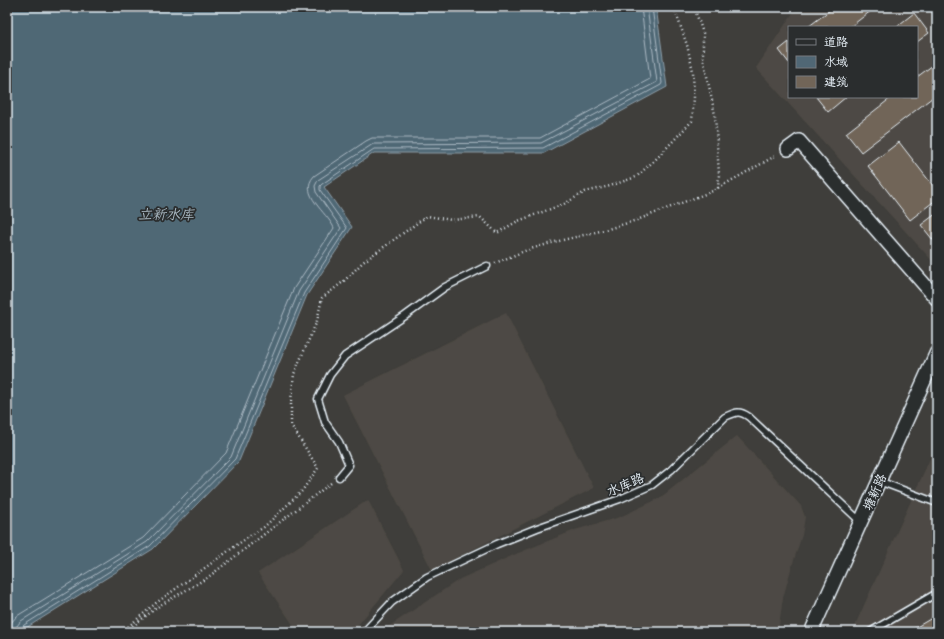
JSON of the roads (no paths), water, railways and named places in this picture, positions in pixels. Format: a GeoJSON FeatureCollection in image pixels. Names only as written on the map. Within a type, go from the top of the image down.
{"type":"FeatureCollection","features":[{"type":"Feature","properties":{"kind":"street"},"geometry":{"type":"LineString","coordinates":[[788,148],[799,141],[937,299]]}},
{"type":"Feature","properties":{"kind":"street","name":"塘新路"},"geometry":{"type":"LineString","coordinates":[[813,632],[813,628],[937,352]]}},
{"type":"Feature","properties":{"kind":"lane"},"geometry":{"type":"LineString","coordinates":[[934,7],[937,10]]}},
{"type":"Feature","properties":{"kind":"lane"},"geometry":{"type":"LineString","coordinates":[[339,477],[349,465],[339,442],[325,422],[318,399],[330,375],[345,356],[405,316],[444,287],[487,266]]}},
{"type":"Feature","properties":{"kind":"lane","name":"水库路"},"geometry":{"type":"LineString","coordinates":[[364,632],[392,602],[427,577],[497,544],[537,528],[620,499],[652,485],[670,470],[725,417],[735,412],[743,412],[749,417],[861,522]]}},
{"type":"Feature","properties":{"kind":"lane"},"geometry":{"type":"LineString","coordinates":[[879,481],[937,503]]}},
{"type":"Feature","properties":{"kind":"lane"},"geometry":{"type":"LineString","coordinates":[[870,632],[937,593]]}},
{"type":"Feature","properties":{"kind":"water","name":"立新水库"},"geometry":{"type":"Polygon","coordinates":[[[7,7],[656,7],[667,87],[544,153],[374,153],[324,187],[352,227],[307,295],[239,461],[153,549],[26,628],[23,632],[7,632],[7,7]]]}}]}
